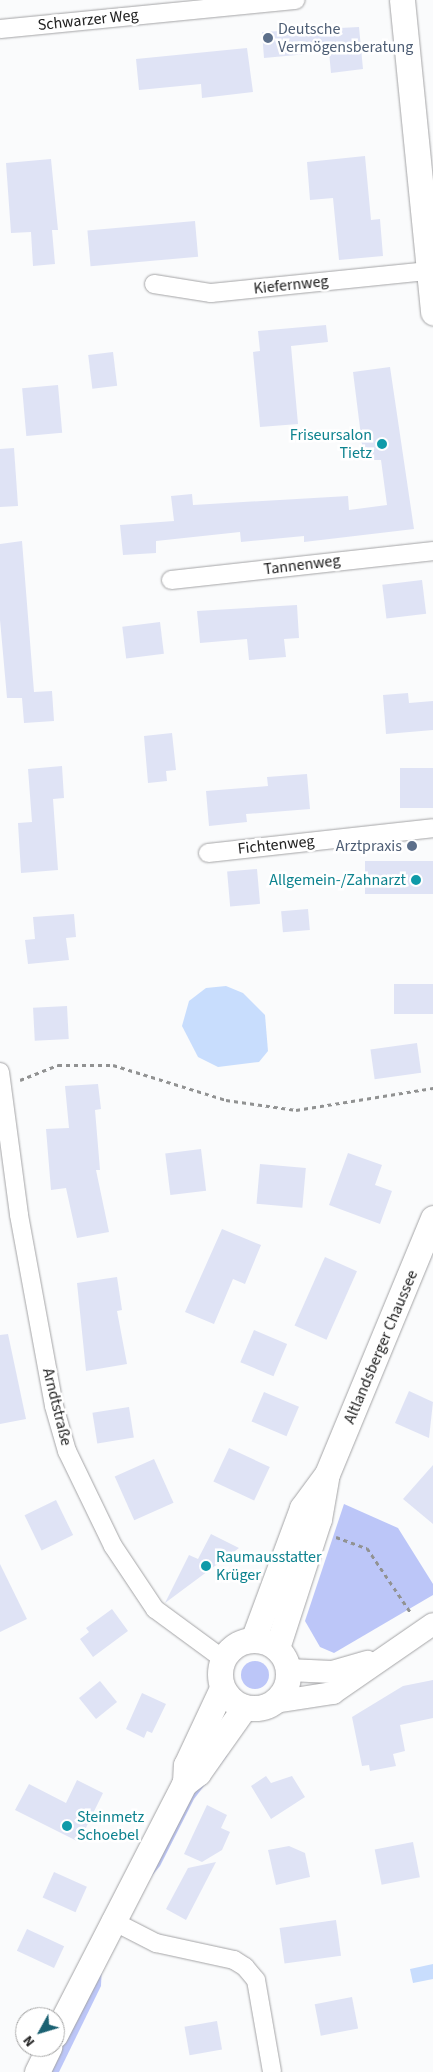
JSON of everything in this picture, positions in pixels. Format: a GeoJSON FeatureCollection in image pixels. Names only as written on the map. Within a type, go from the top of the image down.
{"type":"FeatureCollection","features":[{"type":"Feature","properties":{"kind":"main road"},"geometry":{"type":"LineString","coordinates":[[402,0],[433,312]]}},
{"type":"Feature","properties":{"kind":"main road","name":"Altlandsberger Chaussee"},"geometry":{"type":"LineString","coordinates":[[253,1640],[302,1508],[326,1474],[384,1346],[433,1218]]}},
{"type":"Feature","properties":{"kind":"main road","name":"Altlandsberger Chaussee"},"geometry":{"type":"LineString","coordinates":[[276,1648],[319,1519],[326,1474]]}},
{"type":"Feature","properties":{"kind":"main road"},"geometry":{"type":"LineString","coordinates":[[65,2014],[111,1920],[184,1784],[198,1772],[244,1708],[275,1702],[286,1688],[288,1670],[276,1648],[253,1640],[236,1645],[223,1659],[222,1688],[186,1765],[184,1784]]}},
{"type":"Feature","properties":{"kind":"main road"},"geometry":{"type":"LineString","coordinates":[[222,1688],[244,1708]]}},
{"type":"Feature","properties":{"kind":"main road"},"geometry":{"type":"LineString","coordinates":[[37,2072],[44,2057]]}},
{"type":"Feature","properties":{"kind":"street","name":"Schwarzer Weg"},"geometry":{"type":"LineString","coordinates":[[0,29],[296,0]]}},
{"type":"Feature","properties":{"kind":"street","name":"Kiefernweg"},"geometry":{"type":"LineString","coordinates":[[154,284],[211,294],[429,271]]}},
{"type":"Feature","properties":{"kind":"street","name":"Tannenweg"},"geometry":{"type":"LineString","coordinates":[[170,580],[433,551]]}},
{"type":"Feature","properties":{"kind":"street","name":"Fichtenweg"},"geometry":{"type":"LineString","coordinates":[[208,853],[433,828]]}},
{"type":"Feature","properties":{"kind":"street","name":"Arndtstraße"},"geometry":{"type":"LineString","coordinates":[[1,1089],[54,1406],[77,1476],[127,1571],[155,1609],[223,1659]]}},
{"type":"Feature","properties":{"kind":"street"},"geometry":{"type":"LineString","coordinates":[[275,1702],[333,1692],[376,1660],[433,1624]]}},
{"type":"Feature","properties":{"kind":"street"},"geometry":{"type":"LineString","coordinates":[[288,1670],[332,1672],[376,1660]]}},
{"type":"Feature","properties":{"kind":"street"},"geometry":{"type":"LineString","coordinates":[[111,1920],[156,1943],[234,1960],[246,1967],[256,1980],[272,2072]]}},
{"type":"Feature","properties":{"kind":"path"},"geometry":{"type":"LineString","coordinates":[[1,1089],[58,1065],[113,1065],[226,1100],[296,1110],[433,1088]]}},
{"type":"Feature","properties":{"kind":"path"},"geometry":{"type":"LineString","coordinates":[[329,1534],[367,1548],[412,1613]]}},
{"type":"Feature","properties":{"kind":"shaded area"},"geometry":{"type":"Polygon","coordinates":[[[226,986],[243,993],[265,1015],[268,1051],[259,1062],[218,1067],[198,1057],[182,1026],[189,1001],[206,988],[226,986]]]}},
{"type":"Feature","properties":{"kind":"shaded area"},"geometry":{"type":"Polygon","coordinates":[[[344,1504],[398,1528],[433,1584],[433,1595],[334,1653],[320,1647],[305,1621],[344,1504]]]}},
{"type":"Feature","properties":{"kind":"shaded area"},"geometry":{"type":"Polygon","coordinates":[[[255,1661],[265,1665],[269,1675],[265,1685],[255,1689],[245,1685],[241,1675],[245,1665],[255,1661]]]}},
{"type":"Feature","properties":{"kind":"shaded area"},"geometry":{"type":"Polygon","coordinates":[[[227,1746],[227,1756],[194,1799],[160,1866],[145,1884],[178,1817],[227,1746]]]}},
{"type":"Feature","properties":{"kind":"shaded area"},"geometry":{"type":"Polygon","coordinates":[[[102,1963],[101,1986],[59,2072],[49,2072],[56,2057],[65,2057],[65,2039],[102,1963]]]}},
{"type":"Feature","properties":{"kind":"shaded area"},"geometry":{"type":"Polygon","coordinates":[[[433,1964],[433,1979],[413,1983],[410,1969],[433,1964]]]}},
{"type":"Feature","properties":{"kind":"building"},"geometry":{"type":"Polygon","coordinates":[[[359,27],[363,69],[331,73],[329,52],[264,58],[262,32],[359,27]]]}},
{"type":"Feature","properties":{"kind":"building"},"geometry":{"type":"Polygon","coordinates":[[[247,48],[253,92],[202,98],[201,84],[139,90],[136,59],[247,48]]]}},
{"type":"Feature","properties":{"kind":"building"},"geometry":{"type":"Polygon","coordinates":[[[365,156],[371,220],[380,219],[383,256],[339,260],[333,198],[310,200],[307,162],[365,156]]]}},
{"type":"Feature","properties":{"kind":"building"},"geometry":{"type":"Polygon","coordinates":[[[51,159],[58,230],[52,230],[55,264],[33,266],[31,232],[11,233],[6,163],[51,159]]]}},
{"type":"Feature","properties":{"kind":"building"},"geometry":{"type":"Polygon","coordinates":[[[195,221],[198,257],[91,266],[87,230],[195,221]]]}},
{"type":"Feature","properties":{"kind":"building"},"geometry":{"type":"Polygon","coordinates":[[[326,325],[328,342],[291,346],[298,424],[260,427],[253,352],[260,351],[258,331],[326,325]]]}},
{"type":"Feature","properties":{"kind":"building"},"geometry":{"type":"Polygon","coordinates":[[[113,352],[117,386],[92,389],[88,355],[113,352]]]}},
{"type":"Feature","properties":{"kind":"building"},"geometry":{"type":"Polygon","coordinates":[[[390,367],[414,529],[304,542],[304,536],[241,542],[240,532],[156,541],[156,553],[123,555],[120,525],[174,521],[171,496],[192,494],[193,505],[348,496],[349,510],[387,505],[381,460],[364,460],[353,372],[390,367]]]}},
{"type":"Feature","properties":{"kind":"building"},"geometry":{"type":"Polygon","coordinates":[[[58,385],[62,433],[26,436],[22,388],[58,385]]]}},
{"type":"Feature","properties":{"kind":"building"},"geometry":{"type":"Polygon","coordinates":[[[14,448],[18,506],[0,507],[0,449],[14,448]]]}},
{"type":"Feature","properties":{"kind":"building"},"geometry":{"type":"Polygon","coordinates":[[[22,541],[34,692],[52,691],[54,721],[24,723],[22,698],[7,698],[0,620],[0,544],[22,541]]]}},
{"type":"Feature","properties":{"kind":"building"},"geometry":{"type":"Polygon","coordinates":[[[422,580],[426,614],[386,619],[382,585],[422,580]]]}},
{"type":"Feature","properties":{"kind":"building"},"geometry":{"type":"Polygon","coordinates":[[[297,605],[299,638],[284,639],[286,657],[249,660],[247,639],[200,643],[197,611],[297,605]]]}},
{"type":"Feature","properties":{"kind":"building"},"geometry":{"type":"Polygon","coordinates":[[[160,622],[164,654],[126,658],[122,627],[160,622]]]}},
{"type":"Feature","properties":{"kind":"building"},"geometry":{"type":"Polygon","coordinates":[[[408,693],[409,703],[433,701],[433,730],[386,734],[383,695],[408,693]]]}},
{"type":"Feature","properties":{"kind":"building"},"geometry":{"type":"Polygon","coordinates":[[[172,733],[176,770],[166,771],[167,781],[148,783],[144,736],[172,733]]]}},
{"type":"Feature","properties":{"kind":"building"},"geometry":{"type":"Polygon","coordinates":[[[62,766],[64,798],[53,799],[58,870],[21,873],[18,823],[32,822],[28,769],[62,766]]]}},
{"type":"Feature","properties":{"kind":"building"},"geometry":{"type":"Polygon","coordinates":[[[400,768],[433,768],[433,808],[400,808],[400,768]]]}},
{"type":"Feature","properties":{"kind":"building"},"geometry":{"type":"Polygon","coordinates":[[[307,774],[310,809],[246,814],[247,822],[209,826],[206,791],[268,786],[267,777],[307,774]]]}},
{"type":"Feature","properties":{"kind":"building"},"geometry":{"type":"Polygon","coordinates":[[[365,861],[433,861],[433,894],[365,894],[365,861]]]}},
{"type":"Feature","properties":{"kind":"building"},"geometry":{"type":"Polygon","coordinates":[[[257,869],[260,904],[230,906],[227,872],[257,869]]]}},
{"type":"Feature","properties":{"kind":"building"},"geometry":{"type":"Polygon","coordinates":[[[308,909],[310,930],[283,932],[281,911],[308,909]]]}},
{"type":"Feature","properties":{"kind":"building"},"geometry":{"type":"Polygon","coordinates":[[[74,914],[76,937],[66,938],[69,960],[28,964],[25,940],[35,939],[33,917],[74,914]]]}},
{"type":"Feature","properties":{"kind":"building"},"geometry":{"type":"Polygon","coordinates":[[[394,984],[433,984],[433,1014],[394,1014],[394,984]]]}},
{"type":"Feature","properties":{"kind":"building"},"geometry":{"type":"Polygon","coordinates":[[[67,1006],[69,1039],[35,1041],[33,1008],[67,1006]]]}},
{"type":"Feature","properties":{"kind":"building"},"geometry":{"type":"Polygon","coordinates":[[[417,1043],[421,1073],[375,1079],[370,1050],[417,1043]]]}},
{"type":"Feature","properties":{"kind":"building"},"geometry":{"type":"Polygon","coordinates":[[[98,1084],[101,1109],[95,1110],[100,1170],[96,1170],[109,1232],[77,1238],[66,1188],[51,1190],[46,1129],[69,1128],[65,1086],[98,1084]]]}},
{"type":"Feature","properties":{"kind":"building"},"geometry":{"type":"Polygon","coordinates":[[[201,1149],[206,1191],[170,1195],[165,1153],[201,1149]]]}},
{"type":"Feature","properties":{"kind":"building"},"geometry":{"type":"Polygon","coordinates":[[[348,1153],[382,1165],[375,1185],[392,1191],[380,1224],[329,1205],[348,1153]]]}},
{"type":"Feature","properties":{"kind":"building"},"geometry":{"type":"Polygon","coordinates":[[[260,1164],[306,1168],[302,1208],[257,1204],[260,1164]]]}},
{"type":"Feature","properties":{"kind":"building"},"geometry":{"type":"Polygon","coordinates":[[[222,1229],[261,1245],[245,1284],[233,1279],[214,1324],[185,1312],[222,1229]]]}},
{"type":"Feature","properties":{"kind":"building"},"geometry":{"type":"Polygon","coordinates":[[[325,1257],[357,1271],[326,1340],[294,1326],[325,1257]]]}},
{"type":"Feature","properties":{"kind":"building"},"geometry":{"type":"Polygon","coordinates":[[[117,1277],[122,1310],[117,1311],[127,1364],[86,1371],[77,1283],[117,1277]]]}},
{"type":"Feature","properties":{"kind":"building"},"geometry":{"type":"Polygon","coordinates":[[[254,1330],[287,1344],[273,1376],[240,1362],[254,1330]]]}},
{"type":"Feature","properties":{"kind":"building"},"geometry":{"type":"Polygon","coordinates":[[[8,1334],[26,1419],[0,1424],[0,1335],[8,1334]]]}},
{"type":"Feature","properties":{"kind":"building"},"geometry":{"type":"Polygon","coordinates":[[[409,1391],[433,1402],[429,1438],[395,1423],[409,1391]]]}},
{"type":"Feature","properties":{"kind":"building"},"geometry":{"type":"Polygon","coordinates":[[[264,1392],[299,1407],[286,1436],[251,1421],[264,1392]]]}},
{"type":"Feature","properties":{"kind":"building"},"geometry":{"type":"Polygon","coordinates":[[[129,1407],[134,1438],[97,1443],[92,1413],[129,1407]]]}},
{"type":"Feature","properties":{"kind":"building"},"geometry":{"type":"Polygon","coordinates":[[[229,1448],[270,1467],[254,1501],[213,1482],[229,1448]]]}},
{"type":"Feature","properties":{"kind":"building"},"geometry":{"type":"Polygon","coordinates":[[[154,1459],[174,1503],[134,1520],[115,1476],[154,1459]]]}},
{"type":"Feature","properties":{"kind":"building"},"geometry":{"type":"Polygon","coordinates":[[[433,1465],[433,1524],[403,1499],[433,1465]]]}},
{"type":"Feature","properties":{"kind":"building"},"geometry":{"type":"Polygon","coordinates":[[[56,1500],[73,1535],[42,1550],[25,1515],[56,1500]]]}},
{"type":"Feature","properties":{"kind":"building","name":"Raumausstatter Krüger"},"geometry":{"type":"Polygon","coordinates":[[[211,1534],[239,1548],[165,1603],[189,1555],[198,1559],[211,1534]]]}},
{"type":"Feature","properties":{"kind":"building"},"geometry":{"type":"Polygon","coordinates":[[[0,1564],[27,1619],[0,1632],[0,1564]]]}},
{"type":"Feature","properties":{"kind":"building"},"geometry":{"type":"Polygon","coordinates":[[[112,1609],[128,1631],[93,1657],[80,1639],[89,1632],[86,1628],[112,1609]]]}},
{"type":"Feature","properties":{"kind":"building"},"geometry":{"type":"Polygon","coordinates":[[[433,1680],[433,1718],[400,1725],[405,1751],[393,1754],[396,1766],[370,1771],[369,1765],[362,1766],[352,1717],[403,1686],[433,1680]]]}},
{"type":"Feature","properties":{"kind":"building"},"geometry":{"type":"Polygon","coordinates":[[[100,1681],[117,1702],[96,1719],[79,1698],[100,1681]]]}},
{"type":"Feature","properties":{"kind":"building"},"geometry":{"type":"Polygon","coordinates":[[[142,1693],[166,1704],[152,1733],[147,1731],[144,1738],[126,1729],[142,1693]]]}},
{"type":"Feature","properties":{"kind":"building"},"geometry":{"type":"Polygon","coordinates":[[[266,1776],[271,1783],[292,1776],[305,1797],[271,1819],[251,1786],[266,1776]]]}},
{"type":"Feature","properties":{"kind":"building","name":"Steinmetz Schoebel"},"geometry":{"type":"Polygon","coordinates":[[[77,1780],[103,1793],[79,1842],[15,1810],[29,1784],[66,1803],[77,1780]]]}},
{"type":"Feature","properties":{"kind":"building"},"geometry":{"type":"Polygon","coordinates":[[[207,1805],[227,1815],[221,1828],[230,1832],[222,1850],[202,1862],[184,1854],[207,1805]]]}},
{"type":"Feature","properties":{"kind":"building"},"geometry":{"type":"Polygon","coordinates":[[[413,1842],[420,1877],[382,1885],[375,1849],[413,1842]]]}},
{"type":"Feature","properties":{"kind":"building"},"geometry":{"type":"Polygon","coordinates":[[[289,1846],[305,1853],[310,1877],[276,1885],[268,1850],[289,1846]]]}},
{"type":"Feature","properties":{"kind":"building"},"geometry":{"type":"Polygon","coordinates":[[[216,1862],[186,1920],[166,1909],[188,1868],[216,1862]]]}},
{"type":"Feature","properties":{"kind":"building"},"geometry":{"type":"Polygon","coordinates":[[[54,1872],[87,1887],[75,1912],[43,1898],[54,1872]]]}},
{"type":"Feature","properties":{"kind":"building"},"geometry":{"type":"Polygon","coordinates":[[[336,1920],[341,1956],[285,1964],[280,1928],[336,1920]]]}},
{"type":"Feature","properties":{"kind":"building"},"geometry":{"type":"Polygon","coordinates":[[[27,1929],[64,1946],[54,1968],[17,1951],[27,1929]]]}},
{"type":"Feature","properties":{"kind":"building"},"geometry":{"type":"Polygon","coordinates":[[[352,1997],[358,2028],[321,2036],[315,2004],[352,1997]]]}},
{"type":"Feature","properties":{"kind":"building"},"geometry":{"type":"Polygon","coordinates":[[[217,2021],[222,2050],[190,2055],[185,2027],[217,2021]]]}},
{"type":"Feature","properties":{"kind":"place","name":"Deutsche Vermögensberatung"},"geometry":{"type":"Point","coordinates":[268,38]}},
{"type":"Feature","properties":{"kind":"place","name":"Friseursalon Tietz"},"geometry":{"type":"Point","coordinates":[382,444]}},
{"type":"Feature","properties":{"kind":"place","name":"Arztpraxis"},"geometry":{"type":"Point","coordinates":[412,846]}},
{"type":"Feature","properties":{"kind":"place","name":"Allgemein-/Zahnarzt"},"geometry":{"type":"Point","coordinates":[416,880]}},
{"type":"Feature","properties":{"kind":"place","name":"Raumausstatter Krüger"},"geometry":{"type":"Point","coordinates":[206,1566]}},
{"type":"Feature","properties":{"kind":"place","name":"Steinmetz Schoebel"},"geometry":{"type":"Point","coordinates":[67,1826]}}]}
